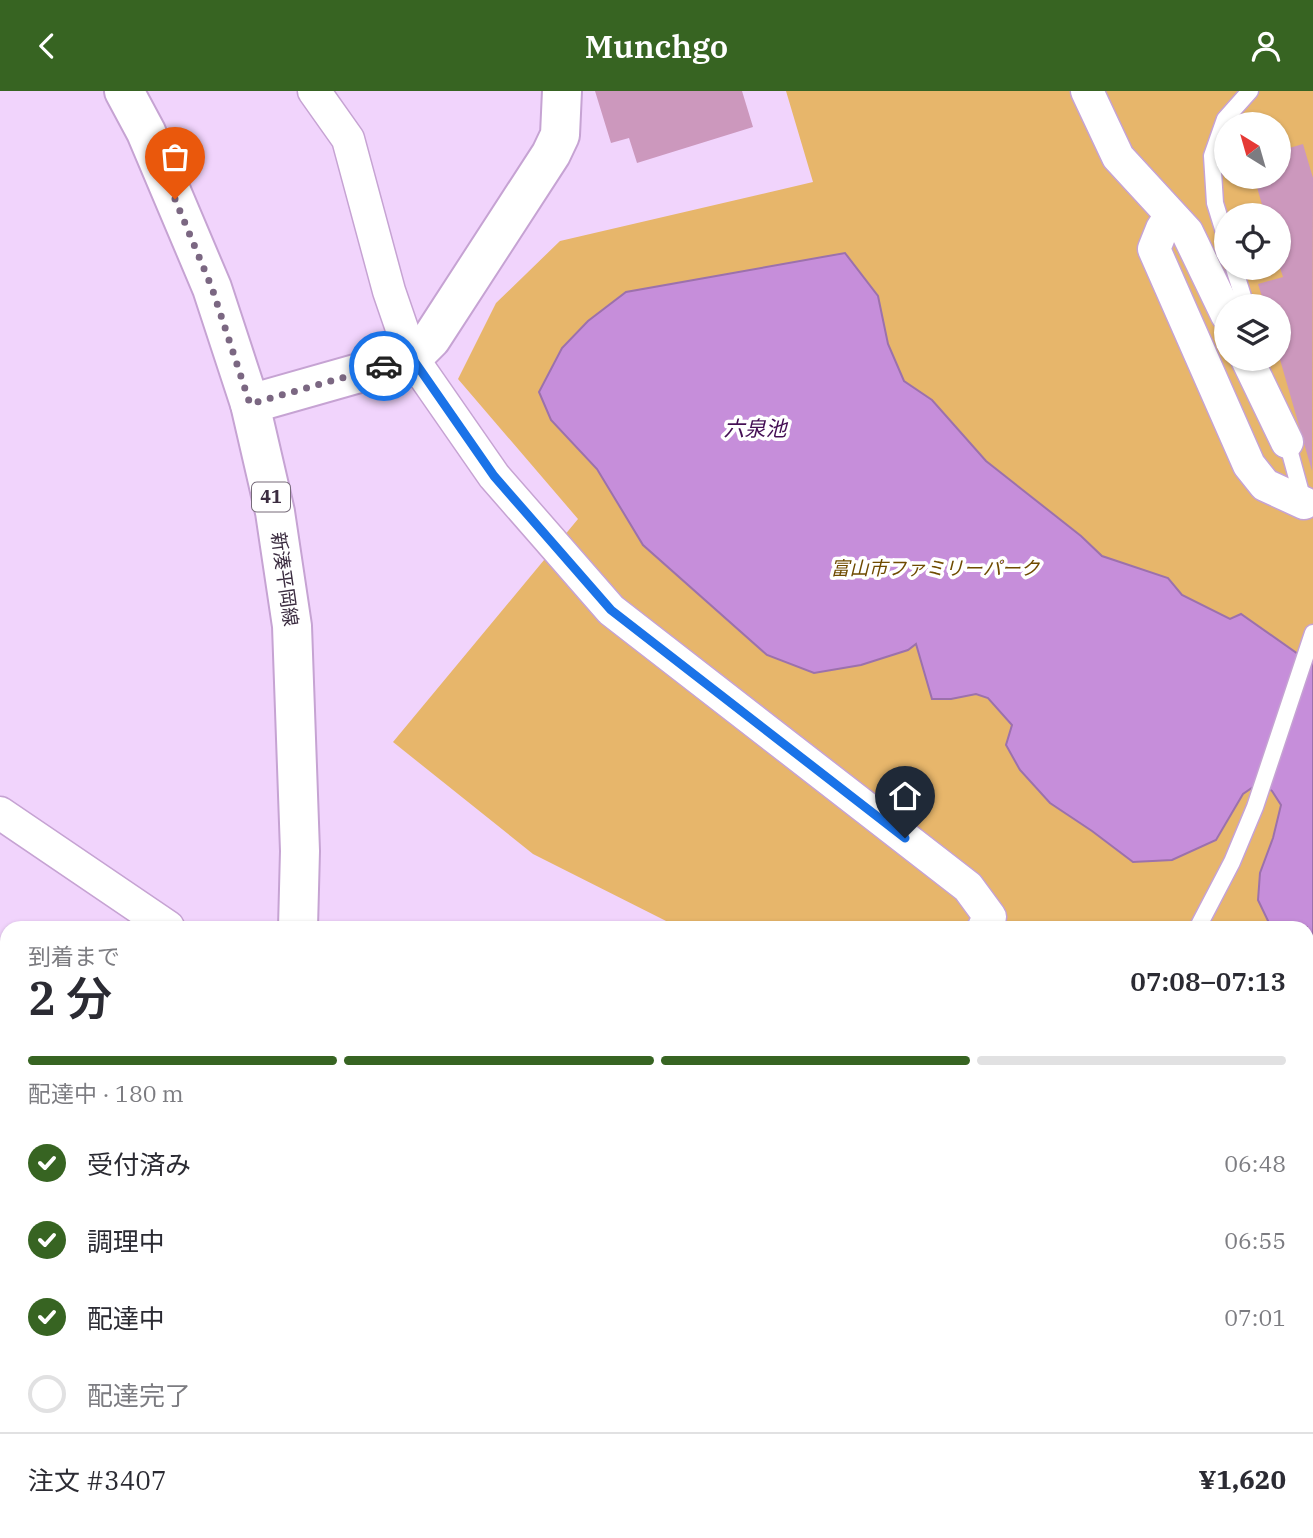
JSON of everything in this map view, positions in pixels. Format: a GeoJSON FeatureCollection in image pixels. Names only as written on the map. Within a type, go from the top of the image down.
{"type":"FeatureCollection","features":[{"type":"Feature","properties":{"kind":"main road","name":"新湊平岡線"},"geometry":{"type":"LineString","coordinates":[[124,91],[146,132],[212,288],[250,404],[275,512],[292,626],[300,851],[298,921]]}},
{"type":"Feature","properties":{"kind":"main road"},"geometry":{"type":"LineString","coordinates":[[250,404],[412,358],[431,339],[551,154],[560,135],[562,91]]}},
{"type":"Feature","properties":{"kind":"street"},"geometry":{"type":"LineString","coordinates":[[314,91],[348,139],[389,291],[412,358],[494,476],[611,610],[968,887],[990,916],[988,921]]}},
{"type":"Feature","properties":{"kind":"street"},"geometry":{"type":"LineString","coordinates":[[1087,91],[1118,157],[1187,232],[1217,294]]}},
{"type":"Feature","properties":{"kind":"street"},"geometry":{"type":"LineString","coordinates":[[1171,215],[1154,249],[1250,465],[1265,485],[1309,508]]}},
{"type":"Feature","properties":{"kind":"street"},"geometry":{"type":"LineString","coordinates":[[1253,371],[1287,442]]}},
{"type":"Feature","properties":{"kind":"street"},"geometry":{"type":"LineString","coordinates":[[0,813],[159,921]]}},
{"type":"Feature","properties":{"kind":"lane"},"geometry":{"type":"LineString","coordinates":[[1215,203],[1212,156],[1225,119],[1250,91]]}},
{"type":"Feature","properties":{"kind":"lane"},"geometry":{"type":"LineString","coordinates":[[1266,371],[1309,508]]}},
{"type":"Feature","properties":{"kind":"lane"},"geometry":{"type":"LineString","coordinates":[[1201,921],[1232,862],[1255,807],[1313,633]]}},
{"type":"Feature","properties":{"kind":"green space","name":"富山市ファミリーパーク"},"geometry":{"type":"Polygon","coordinates":[[[786,91],[1313,91],[1313,921],[666,921],[533,854],[393,742],[578,519],[458,379],[496,303],[560,241],[813,182],[786,91]]]}},
{"type":"Feature","properties":{"kind":"water","name":"六泉池"},"geometry":{"type":"Polygon","coordinates":[[[845,253],[878,296],[888,344],[904,381],[932,400],[986,461],[1081,536],[1102,556],[1168,578],[1182,595],[1230,619],[1241,614],[1308,661],[1313,658],[1313,921],[1268,921],[1258,900],[1260,873],[1281,805],[1272,791],[1259,783],[1243,794],[1216,840],[1172,860],[1133,862],[1050,803],[1020,770],[1006,745],[1012,725],[988,698],[976,694],[951,699],[932,699],[916,644],[908,650],[861,665],[814,673],[767,655],[643,545],[597,469],[551,420],[539,392],[562,348],[588,321],[626,292],[845,253]]]}},
{"type":"Feature","properties":{"kind":"building"},"geometry":{"type":"Polygon","coordinates":[[[595,91],[742,91],[753,127],[637,163],[629,138],[611,143],[595,91]]]}},
{"type":"Feature","properties":{"kind":"building"},"geometry":{"type":"Polygon","coordinates":[[[1303,144],[1313,178],[1312,471],[1283,371],[1291,371],[1291,294],[1261,294],[1258,284],[1272,280],[1291,280],[1291,203],[1262,203],[1257,189],[1292,189],[1292,147],[1303,144]]]}},
{"type":"Feature","properties":{"kind":"way so far"},"geometry":{"type":"LineString","coordinates":[[175,199],[212,288],[250,404],[384,366]]}},
{"type":"Feature","properties":{"kind":"route"},"geometry":{"type":"LineString","coordinates":[[384,366],[412,358],[494,476],[611,610],[905,838]]}}]}
